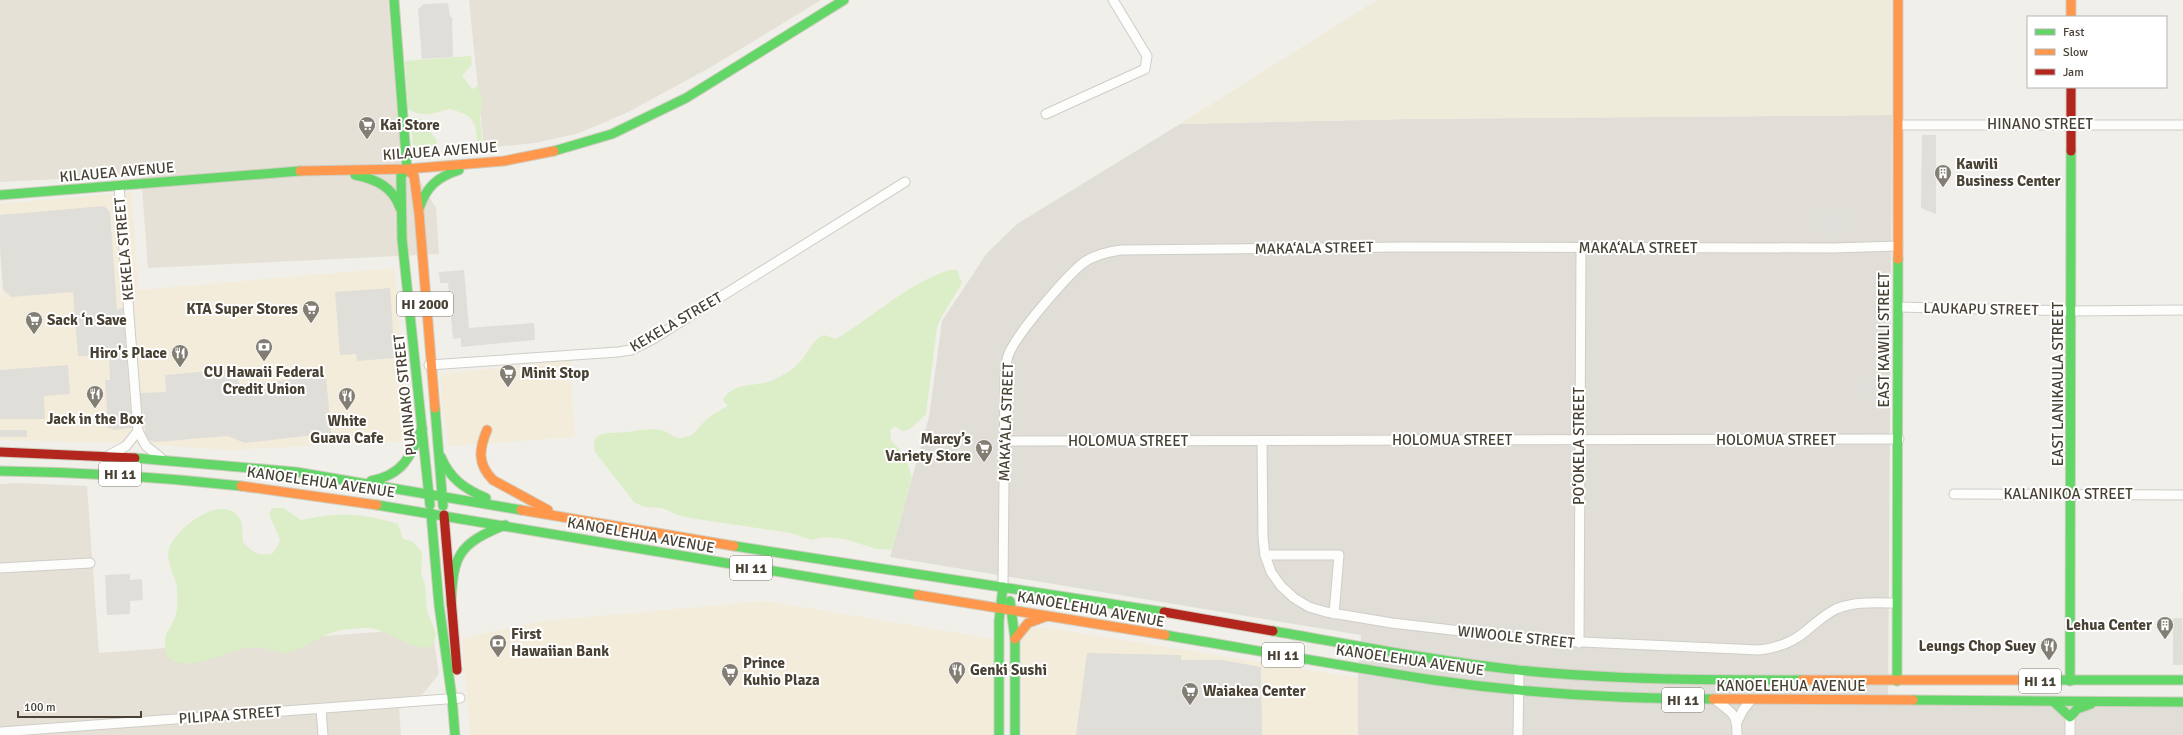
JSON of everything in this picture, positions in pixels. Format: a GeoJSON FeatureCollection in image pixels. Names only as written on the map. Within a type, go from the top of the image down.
{"type":"FeatureCollection","features":[{"type":"Feature","properties":{"kind":"main road","name":"HI 2000"},"geometry":{"type":"LineString","coordinates":[[394,0],[407,169]]}},
{"type":"Feature","properties":{"kind":"main road","name":"KILAUEA AVENUE"},"geometry":{"type":"LineString","coordinates":[[0,195],[308,170],[407,169],[504,161],[560,150],[612,134],[686,98],[844,0]]}},
{"type":"Feature","properties":{"kind":"main road","name":"EAST KAWILI STREET"},"geometry":{"type":"LineString","coordinates":[[1898,0],[1899,439],[1897,603],[1900,687]]}},
{"type":"Feature","properties":{"kind":"main road"},"geometry":{"type":"LineString","coordinates":[[2071,0],[2071,16]]}},
{"type":"Feature","properties":{"kind":"main road","name":"EAST LANIKAULA STREET"},"geometry":{"type":"LineString","coordinates":[[2070,680],[2072,311],[2071,88]]}},
{"type":"Feature","properties":{"kind":"main road"},"geometry":{"type":"LineString","coordinates":[[418,213],[422,198],[428,186],[440,176],[504,161]]}},
{"type":"Feature","properties":{"kind":"main road","name":"PUAINAKO STREET"},"geometry":{"type":"LineString","coordinates":[[455,735],[456,698],[444,515],[418,213],[414,176],[407,169],[401,176],[401,213],[406,280],[431,513],[439,605],[456,698],[463,735]]}},
{"type":"Feature","properties":{"kind":"main road"},"geometry":{"type":"LineString","coordinates":[[308,170],[374,179],[392,192],[401,213]]}},
{"type":"Feature","properties":{"kind":"main road"},"geometry":{"type":"LineString","coordinates":[[361,482],[384,479],[400,470],[406,462],[422,428]]}},
{"type":"Feature","properties":{"kind":"main road"},"geometry":{"type":"LineString","coordinates":[[487,430],[479,450],[481,465],[486,473],[497,483],[558,516]]}},
{"type":"Feature","properties":{"kind":"main road"},"geometry":{"type":"LineString","coordinates":[[437,442],[442,460],[449,473],[458,484],[470,492],[522,511]]}},
{"type":"Feature","properties":{"kind":"main road","name":"KANOELEHUA AVENUE"},"geometry":{"type":"LineString","coordinates":[[0,452],[169,460],[289,472],[361,482],[522,511],[710,542],[1006,587],[1435,659],[1518,670],[1660,678],[1900,687],[2070,680],[2183,680]]}},
{"type":"Feature","properties":{"kind":"main road","name":"KANOELEHUA AVENUE"},"geometry":{"type":"LineString","coordinates":[[0,471],[109,473],[190,479],[291,491],[505,525],[894,592],[1000,607],[1434,680],[1518,689],[1651,700],[2183,702]]}},
{"type":"Feature","properties":{"kind":"main road"},"geometry":{"type":"LineString","coordinates":[[451,605],[452,572],[459,553],[474,539],[505,525]]}},
{"type":"Feature","properties":{"kind":"main road"},"geometry":{"type":"LineString","coordinates":[[999,735],[1000,607],[1006,587]]}},
{"type":"Feature","properties":{"kind":"main road"},"geometry":{"type":"LineString","coordinates":[[1006,587],[1012,610],[1015,639],[1015,735]]}},
{"type":"Feature","properties":{"kind":"main road"},"geometry":{"type":"LineString","coordinates":[[1015,639],[1021,628],[1027,623],[1047,616]]}},
{"type":"Feature","properties":{"kind":"main road"},"geometry":{"type":"LineString","coordinates":[[1872,700],[1882,697],[1900,687],[1912,699],[1919,701]]}},
{"type":"Feature","properties":{"kind":"main road"},"geometry":{"type":"LineString","coordinates":[[2054,702],[2070,717],[2083,706],[2098,702]]}},
{"type":"Feature","properties":{"kind":"street"},"geometry":{"type":"LineString","coordinates":[[1046,114],[1145,69],[1147,56],[1114,0]]}},
{"type":"Feature","properties":{"kind":"street","name":"HINANO STREET"},"geometry":{"type":"LineString","coordinates":[[1898,125],[2183,124]]}},
{"type":"Feature","properties":{"kind":"street","name":"KEKELA STREET"},"geometry":{"type":"LineString","coordinates":[[416,366],[631,350],[653,339],[905,182]]}},
{"type":"Feature","properties":{"kind":"street","name":"KEKELA STREET"},"geometry":{"type":"LineString","coordinates":[[119,186],[138,431],[150,450],[159,457],[169,460]]}},
{"type":"Feature","properties":{"kind":"street","name":"MAKA‘ALA STREET"},"geometry":{"type":"LineString","coordinates":[[1006,587],[1005,377],[1008,356],[1018,337],[1065,281],[1084,262],[1104,252],[1121,250],[1898,246]]}},
{"type":"Feature","properties":{"kind":"street","name":"PO‘OKELA STREET"},"geometry":{"type":"LineString","coordinates":[[1579,643],[1581,248]]}},
{"type":"Feature","properties":{"kind":"street","name":"LAUKAPU STREET"},"geometry":{"type":"LineString","coordinates":[[1898,307],[2072,311],[2183,310]]}},
{"type":"Feature","properties":{"kind":"street"},"geometry":{"type":"LineString","coordinates":[[102,456],[115,453],[126,446],[138,431]]}},
{"type":"Feature","properties":{"kind":"street","name":"HOLOMUA STREET"},"geometry":{"type":"LineString","coordinates":[[1005,441],[1899,439]]}},
{"type":"Feature","properties":{"kind":"street","name":"WIWOOLE STREET"},"geometry":{"type":"LineString","coordinates":[[1262,441],[1263,538],[1265,555],[1276,579],[1294,598],[1317,610],[1392,624],[1579,643],[1759,650],[1770,649],[1795,640],[1821,617],[1847,605],[1861,603],[1897,603]]}},
{"type":"Feature","properties":{"kind":"street","name":"KALANIKOA STREET"},"geometry":{"type":"LineString","coordinates":[[1954,494],[2183,495]]}},
{"type":"Feature","properties":{"kind":"street"},"geometry":{"type":"LineString","coordinates":[[1265,555],[1339,555],[1334,614]]}},
{"type":"Feature","properties":{"kind":"street"},"geometry":{"type":"LineString","coordinates":[[0,568],[90,563]]}},
{"type":"Feature","properties":{"kind":"street"},"geometry":{"type":"LineString","coordinates":[[1518,670],[1518,735]]}},
{"type":"Feature","properties":{"kind":"street","name":"PILIPAA STREET"},"geometry":{"type":"LineString","coordinates":[[0,732],[456,698]]}},
{"type":"Feature","properties":{"kind":"street"},"geometry":{"type":"LineString","coordinates":[[1716,700],[1734,714],[1737,722],[1737,735]]}},
{"type":"Feature","properties":{"kind":"street"},"geometry":{"type":"LineString","coordinates":[[1737,722],[1743,710],[1752,700]]}},
{"type":"Feature","properties":{"kind":"street"},"geometry":{"type":"LineString","coordinates":[[321,709],[323,735]]}},
{"type":"Feature","properties":{"kind":"street"},"geometry":{"type":"LineString","coordinates":[[2070,717],[2070,735]]}},
{"type":"Feature","properties":{"kind":"shaded area"},"geometry":{"type":"Polygon","coordinates":[[[0,0],[388,0],[401,149],[436,208],[439,254],[148,268],[141,175],[0,182],[0,0]]]}},
{"type":"Feature","properties":{"kind":"shaded area"},"geometry":{"type":"Polygon","coordinates":[[[469,0],[821,0],[711,67],[628,112],[603,123],[576,134],[535,143],[484,148],[469,0]]]}},
{"type":"Feature","properties":{"kind":"shaded area"},"geometry":{"type":"Polygon","coordinates":[[[1377,0],[1891,0],[1892,115],[1409,119],[1180,124],[1377,0]]]}},
{"type":"Feature","properties":{"kind":"shaded area"},"geometry":{"type":"Polygon","coordinates":[[[448,3],[450,17],[452,17],[453,57],[422,59],[418,9],[424,4],[448,3]]]}},
{"type":"Feature","properties":{"kind":"shaded area"},"geometry":{"type":"Polygon","coordinates":[[[1892,115],[1888,704],[2183,706],[2183,735],[1358,735],[1358,678],[1361,635],[890,557],[929,417],[942,321],[987,253],[1017,224],[1180,124],[1409,119],[1892,115]]]}},
{"type":"Feature","properties":{"kind":"shaded area"},"geometry":{"type":"Polygon","coordinates":[[[1922,135],[1936,135],[1936,214],[1921,208],[1922,135]]]}},
{"type":"Feature","properties":{"kind":"shaded area"},"geometry":{"type":"Polygon","coordinates":[[[132,192],[138,290],[395,268],[408,441],[228,450],[123,443],[0,440],[0,298],[3,297],[0,254],[0,204],[132,192]]]}},
{"type":"Feature","properties":{"kind":"shaded area"},"geometry":{"type":"Polygon","coordinates":[[[104,206],[110,212],[117,309],[123,308],[132,428],[114,430],[108,428],[105,380],[110,380],[109,355],[78,356],[73,292],[11,297],[3,289],[0,248],[0,215],[104,206]]]}},
{"type":"Feature","properties":{"kind":"shaded area"},"geometry":{"type":"Polygon","coordinates":[[[1821,209],[1847,209],[1846,234],[1821,234],[1821,209]]]}},
{"type":"Feature","properties":{"kind":"shaded area"},"geometry":{"type":"Polygon","coordinates":[[[464,270],[469,328],[534,323],[535,340],[461,347],[461,338],[453,339],[448,283],[440,283],[439,272],[464,270]]]}},
{"type":"Feature","properties":{"kind":"shaded area"},"geometry":{"type":"Polygon","coordinates":[[[390,288],[395,358],[357,361],[356,354],[340,355],[335,292],[390,288]]]}},
{"type":"Feature","properties":{"kind":"shaded area"},"geometry":{"type":"Polygon","coordinates":[[[570,360],[575,437],[449,446],[443,411],[440,374],[570,360]]]}},
{"type":"Feature","properties":{"kind":"shaded area"},"geometry":{"type":"Polygon","coordinates":[[[68,365],[70,394],[44,396],[45,419],[0,419],[0,370],[68,365]]]}},
{"type":"Feature","properties":{"kind":"shaded area"},"geometry":{"type":"Polygon","coordinates":[[[234,369],[240,385],[326,376],[331,433],[245,443],[227,436],[155,442],[146,439],[140,393],[166,392],[165,375],[234,369]]]}},
{"type":"Feature","properties":{"kind":"shaded area"},"geometry":{"type":"Polygon","coordinates":[[[1855,382],[1884,382],[1884,399],[1855,399],[1855,382]]]}},
{"type":"Feature","properties":{"kind":"shaded area"},"geometry":{"type":"Polygon","coordinates":[[[0,430],[27,430],[27,437],[0,437],[0,430]]]}},
{"type":"Feature","properties":{"kind":"shaded area"},"geometry":{"type":"Polygon","coordinates":[[[18,483],[87,486],[99,653],[432,628],[439,674],[423,694],[399,709],[401,735],[0,735],[0,484],[18,483]]]}},
{"type":"Feature","properties":{"kind":"shaded area"},"geometry":{"type":"Polygon","coordinates":[[[130,574],[130,580],[142,579],[143,600],[130,601],[130,614],[107,615],[105,575],[130,574]]]}},
{"type":"Feature","properties":{"kind":"shaded area"},"geometry":{"type":"Polygon","coordinates":[[[2182,589],[2183,665],[2173,665],[2173,618],[2182,618],[2182,589]]]}},
{"type":"Feature","properties":{"kind":"shaded area","name":"Prince Kuhio Plaza"},"geometry":{"type":"Polygon","coordinates":[[[766,601],[993,639],[994,735],[470,735],[462,638],[542,621],[766,601]]]}},
{"type":"Feature","properties":{"kind":"shaded area","name":"Waiakea Center"},"geometry":{"type":"Polygon","coordinates":[[[1042,627],[1358,678],[1358,735],[1023,735],[1021,637],[1030,629],[1042,627]]]}},
{"type":"Feature","properties":{"kind":"shaded area"},"geometry":{"type":"Polygon","coordinates":[[[1087,653],[1181,655],[1181,660],[1222,660],[1261,667],[1262,735],[1076,735],[1087,653]]]}},
{"type":"Feature","properties":{"kind":"green space"},"geometry":{"type":"Polygon","coordinates":[[[471,56],[472,65],[462,75],[472,89],[478,86],[483,102],[480,117],[483,148],[477,147],[475,125],[470,118],[465,115],[451,109],[424,114],[408,109],[405,61],[471,56]]]}},
{"type":"Feature","properties":{"kind":"green space"},"geometry":{"type":"Polygon","coordinates":[[[411,117],[421,119],[437,141],[435,150],[417,152],[413,147],[411,117]]]}},
{"type":"Feature","properties":{"kind":"green space"},"geometry":{"type":"Polygon","coordinates":[[[950,270],[957,270],[962,283],[937,327],[926,414],[910,429],[903,431],[895,426],[890,430],[891,440],[905,456],[912,477],[892,550],[877,549],[844,539],[823,537],[811,540],[791,533],[690,518],[678,515],[662,508],[644,507],[634,502],[595,452],[595,439],[609,433],[652,429],[664,431],[679,438],[690,436],[709,417],[728,406],[723,400],[727,394],[733,390],[747,385],[769,382],[784,374],[798,364],[816,340],[820,337],[824,335],[836,339],[907,290],[935,275],[950,270]]]}},
{"type":"Feature","properties":{"kind":"green space"},"geometry":{"type":"Polygon","coordinates":[[[272,508],[283,508],[301,520],[315,517],[350,515],[385,520],[398,524],[403,539],[413,542],[422,552],[421,574],[425,584],[427,611],[436,634],[432,645],[420,647],[412,645],[377,629],[362,628],[337,631],[319,638],[302,648],[286,653],[257,647],[246,648],[197,663],[175,661],[166,655],[165,639],[175,617],[177,608],[177,587],[168,558],[169,549],[173,541],[180,532],[199,517],[220,509],[230,510],[240,519],[242,525],[243,542],[252,551],[259,554],[272,554],[278,546],[280,539],[269,514],[272,508]]]}},
{"type":"Feature","properties":{"kind":"traffic: fast"},"geometry":{"type":"LineString","coordinates":[[394,0],[407,169]]}},
{"type":"Feature","properties":{"kind":"traffic: fast"},"geometry":{"type":"LineString","coordinates":[[554,151],[612,134],[686,98],[844,0]]}},
{"type":"Feature","properties":{"kind":"traffic: fast"},"geometry":{"type":"LineString","coordinates":[[2070,681],[2071,151]]}},
{"type":"Feature","properties":{"kind":"traffic: fast"},"geometry":{"type":"LineString","coordinates":[[407,169],[401,176],[402,239],[430,505]]}},
{"type":"Feature","properties":{"kind":"traffic: fast"},"geometry":{"type":"LineString","coordinates":[[419,209],[425,195],[433,184],[444,176],[459,170]]}},
{"type":"Feature","properties":{"kind":"traffic: fast"},"geometry":{"type":"LineString","coordinates":[[0,195],[300,171]]}},
{"type":"Feature","properties":{"kind":"traffic: fast"},"geometry":{"type":"LineString","coordinates":[[355,175],[370,179],[383,185],[393,195],[400,208]]}},
{"type":"Feature","properties":{"kind":"traffic: fast"},"geometry":{"type":"LineString","coordinates":[[1897,681],[1898,259]]}},
{"type":"Feature","properties":{"kind":"traffic: fast"},"geometry":{"type":"LineString","coordinates":[[435,408],[443,506]]}},
{"type":"Feature","properties":{"kind":"traffic: fast"},"geometry":{"type":"LineString","coordinates":[[371,481],[391,474],[404,463],[414,448],[422,428]]}},
{"type":"Feature","properties":{"kind":"traffic: fast"},"geometry":{"type":"LineString","coordinates":[[441,457],[449,471],[459,482],[471,491],[486,498]]}},
{"type":"Feature","properties":{"kind":"traffic: fast"},"geometry":{"type":"LineString","coordinates":[[135,458],[296,472],[521,510]]}},
{"type":"Feature","properties":{"kind":"traffic: fast"},"geometry":{"type":"LineString","coordinates":[[0,471],[61,472],[181,480],[241,486]]}},
{"type":"Feature","properties":{"kind":"traffic: fast"},"geometry":{"type":"LineString","coordinates":[[377,505],[918,595]]}},
{"type":"Feature","properties":{"kind":"traffic: fast"},"geometry":{"type":"LineString","coordinates":[[431,513],[439,605],[452,698],[455,735]]}},
{"type":"Feature","properties":{"kind":"traffic: fast"},"geometry":{"type":"LineString","coordinates":[[451,605],[454,574],[461,553],[477,538],[505,525]]}},
{"type":"Feature","properties":{"kind":"traffic: fast"},"geometry":{"type":"LineString","coordinates":[[734,546],[1164,612]]}},
{"type":"Feature","properties":{"kind":"traffic: fast"},"geometry":{"type":"LineString","coordinates":[[999,735],[999,621],[1003,587]]}},
{"type":"Feature","properties":{"kind":"traffic: fast"},"geometry":{"type":"LineString","coordinates":[[1010,601],[1015,639],[1015,735]]}},
{"type":"Feature","properties":{"kind":"traffic: fast"},"geometry":{"type":"LineString","coordinates":[[1273,631],[1457,662],[1518,670],[1589,676],[1660,679],[1802,680]]}},
{"type":"Feature","properties":{"kind":"traffic: fast"},"geometry":{"type":"LineString","coordinates":[[1165,635],[1467,685],[1572,694],[1643,698],[1713,699]]}},
{"type":"Feature","properties":{"kind":"traffic: fast"},"geometry":{"type":"LineString","coordinates":[[2027,680],[2183,680]]}},
{"type":"Feature","properties":{"kind":"traffic: fast"},"geometry":{"type":"LineString","coordinates":[[1913,700],[2183,702]]}},
{"type":"Feature","properties":{"kind":"traffic: fast"},"geometry":{"type":"LineString","coordinates":[[2054,702],[2070,717],[2077,709],[2091,704]]}},
{"type":"Feature","properties":{"kind":"traffic: slow"},"geometry":{"type":"LineString","coordinates":[[1898,0],[1898,259]]}},
{"type":"Feature","properties":{"kind":"traffic: slow"},"geometry":{"type":"LineString","coordinates":[[2071,0],[2071,16]]}},
{"type":"Feature","properties":{"kind":"traffic: slow"},"geometry":{"type":"LineString","coordinates":[[300,171],[407,169],[504,161],[554,151]]}},
{"type":"Feature","properties":{"kind":"traffic: slow"},"geometry":{"type":"LineString","coordinates":[[407,169],[414,176],[419,213],[435,408]]}},
{"type":"Feature","properties":{"kind":"traffic: slow"},"geometry":{"type":"LineString","coordinates":[[487,430],[482,444],[481,456],[484,468],[488,474],[493,480],[548,510]]}},
{"type":"Feature","properties":{"kind":"traffic: slow"},"geometry":{"type":"LineString","coordinates":[[241,486],[377,505]]}},
{"type":"Feature","properties":{"kind":"traffic: slow"},"geometry":{"type":"LineString","coordinates":[[521,510],[734,546]]}},
{"type":"Feature","properties":{"kind":"traffic: slow"},"geometry":{"type":"LineString","coordinates":[[918,595],[1165,635]]}},
{"type":"Feature","properties":{"kind":"traffic: slow"},"geometry":{"type":"LineString","coordinates":[[1015,639],[1028,623],[1047,616]]}},
{"type":"Feature","properties":{"kind":"traffic: slow"},"geometry":{"type":"LineString","coordinates":[[1802,680],[2027,680]]}},
{"type":"Feature","properties":{"kind":"traffic: slow"},"geometry":{"type":"LineString","coordinates":[[1713,699],[1913,700]]}},
{"type":"Feature","properties":{"kind":"traffic: jam"},"geometry":{"type":"LineString","coordinates":[[2071,88],[2071,151]]}},
{"type":"Feature","properties":{"kind":"traffic: jam"},"geometry":{"type":"LineString","coordinates":[[0,452],[135,458]]}},
{"type":"Feature","properties":{"kind":"traffic: jam"},"geometry":{"type":"LineString","coordinates":[[444,515],[457,670]]}},
{"type":"Feature","properties":{"kind":"traffic: jam"},"geometry":{"type":"LineString","coordinates":[[1164,612],[1273,631]]}},
{"type":"Feature","properties":{"kind":"place","name":"Kai Store"},"geometry":{"type":"Point","coordinates":[367,140]}},
{"type":"Feature","properties":{"kind":"place","name":"Kawili Business Center"},"geometry":{"type":"Point","coordinates":[1943,188]}},
{"type":"Feature","properties":{"kind":"place","name":"KTA Super Stores"},"geometry":{"type":"Point","coordinates":[311,324]}},
{"type":"Feature","properties":{"kind":"place","name":"Sack ‘n Save"},"geometry":{"type":"Point","coordinates":[34,335]}},
{"type":"Feature","properties":{"kind":"place","name":"CU Hawaii Federal Credit Union"},"geometry":{"type":"Point","coordinates":[264,362]}},
{"type":"Feature","properties":{"kind":"place","name":"Hiro's Place"},"geometry":{"type":"Point","coordinates":[180,368]}},
{"type":"Feature","properties":{"kind":"place","name":"Minit Stop"},"geometry":{"type":"Point","coordinates":[508,388]}},
{"type":"Feature","properties":{"kind":"place","name":"Jack in the Box"},"geometry":{"type":"Point","coordinates":[95,409]}},
{"type":"Feature","properties":{"kind":"place","name":"White Guava Cafe"},"geometry":{"type":"Point","coordinates":[347,411]}},
{"type":"Feature","properties":{"kind":"place","name":"Marcy’s Variety Store"},"geometry":{"type":"Point","coordinates":[984,463]}},
{"type":"Feature","properties":{"kind":"place","name":"Lehua Center"},"geometry":{"type":"Point","coordinates":[2165,640]}},
{"type":"Feature","properties":{"kind":"place","name":"First Hawaiian Bank"},"geometry":{"type":"Point","coordinates":[498,658]}},
{"type":"Feature","properties":{"kind":"place","name":"Leungs Chop Suey"},"geometry":{"type":"Point","coordinates":[2049,661]}},
{"type":"Feature","properties":{"kind":"place","name":"Genki Sushi"},"geometry":{"type":"Point","coordinates":[957,685]}},
{"type":"Feature","properties":{"kind":"place","name":"Prince Kuhio Plaza"},"geometry":{"type":"Point","coordinates":[730,687]}},
{"type":"Feature","properties":{"kind":"place","name":"Waiakea Center"},"geometry":{"type":"Point","coordinates":[1190,706]}}]}
